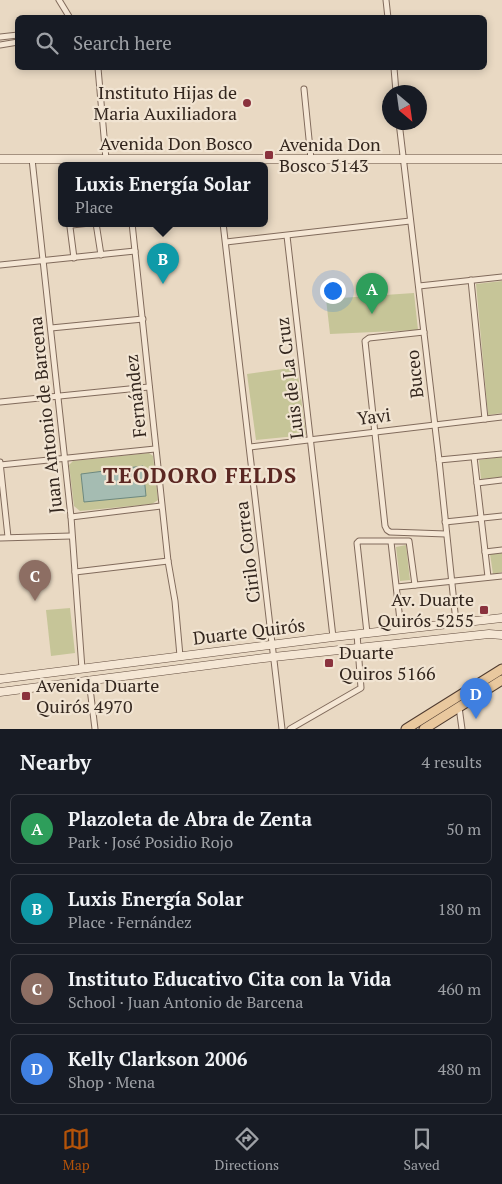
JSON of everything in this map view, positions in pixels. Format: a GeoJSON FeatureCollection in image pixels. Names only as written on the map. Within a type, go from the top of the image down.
{"type":"FeatureCollection","features":[{"type":"Feature","properties":{"kind":"main road","name":"Avenida Don Bosco"},"geometry":{"type":"LineString","coordinates":[[0,159],[216,162],[311,159],[502,159]]}},
{"type":"Feature","properties":{"kind":"main road","name":"Duarte Quirós"},"geometry":{"type":"LineString","coordinates":[[0,679],[333,636],[502,618]]}},
{"type":"Feature","properties":{"kind":"main road","name":"Duarte Quirós"},"geometry":{"type":"LineString","coordinates":[[0,692],[274,657],[489,634],[502,635]]}},
{"type":"Feature","properties":{"kind":"main road"},"geometry":{"type":"LineString","coordinates":[[406,729],[502,669]]}},
{"type":"Feature","properties":{"kind":"main road"},"geometry":{"type":"LineString","coordinates":[[424,729],[502,680]]}},
{"type":"Feature","properties":{"kind":"street"},"geometry":{"type":"LineString","coordinates":[[58,0],[68,15]]}},
{"type":"Feature","properties":{"kind":"street"},"geometry":{"type":"LineString","coordinates":[[386,0],[388,15]]}},
{"type":"Feature","properties":{"kind":"street"},"geometry":{"type":"LineString","coordinates":[[0,37],[15,35]]}},
{"type":"Feature","properties":{"kind":"street"},"geometry":{"type":"LineString","coordinates":[[0,44],[15,42]]}},
{"type":"Feature","properties":{"kind":"street"},"geometry":{"type":"LineString","coordinates":[[98,70],[106,159]]}},
{"type":"Feature","properties":{"kind":"street"},"geometry":{"type":"LineString","coordinates":[[394,70],[395,85]]}},
{"type":"Feature","properties":{"kind":"street"},"geometry":{"type":"LineString","coordinates":[[304,89],[311,159]]}},
{"type":"Feature","properties":{"kind":"street","name":"Buceo"},"geometry":{"type":"LineString","coordinates":[[401,130],[456,622]]}},
{"type":"Feature","properties":{"kind":"street","name":"Juan Antonio de Barcena"},"geometry":{"type":"LineString","coordinates":[[32,160],[71,517],[82,669]]}},
{"type":"Feature","properties":{"kind":"street"},"geometry":{"type":"LineString","coordinates":[[226,242],[410,221]]}},
{"type":"Feature","properties":{"kind":"street"},"geometry":{"type":"LineString","coordinates":[[70,227],[74,258]]}},
{"type":"Feature","properties":{"kind":"street"},"geometry":{"type":"LineString","coordinates":[[97,227],[101,255]]}},
{"type":"Feature","properties":{"kind":"street","name":"Fernández"},"geometry":{"type":"LineString","coordinates":[[132,227],[161,506],[175,601],[180,656]]}},
{"type":"Feature","properties":{"kind":"street","name":"Cirilo Correa"},"geometry":{"type":"LineString","coordinates":[[224,227],[282,729]]}},
{"type":"Feature","properties":{"kind":"street","name":"Luis de La Cruz"},"geometry":{"type":"LineString","coordinates":[[287,236],[333,636]]}},
{"type":"Feature","properties":{"kind":"street"},"geometry":{"type":"LineString","coordinates":[[0,265],[135,252]]}},
{"type":"Feature","properties":{"kind":"street"},"geometry":{"type":"LineString","coordinates":[[419,286],[502,277]]}},
{"type":"Feature","properties":{"kind":"street"},"geometry":{"type":"LineString","coordinates":[[471,280],[485,418]]}},
{"type":"Feature","properties":{"kind":"street"},"geometry":{"type":"LineString","coordinates":[[50,328],[143,320]]}},
{"type":"Feature","properties":{"kind":"street"},"geometry":{"type":"LineString","coordinates":[[424,332],[369,338],[365,341],[385,526],[390,532],[446,534]]}},
{"type":"Feature","properties":{"kind":"street"},"geometry":{"type":"LineString","coordinates":[[0,402],[149,387]]}},
{"type":"Feature","properties":{"kind":"street","name":"Yavi"},"geometry":{"type":"LineString","coordinates":[[250,447],[502,417]]}},
{"type":"Feature","properties":{"kind":"street"},"geometry":{"type":"LineString","coordinates":[[8,538],[0,464],[155,449]]}},
{"type":"Feature","properties":{"kind":"street"},"geometry":{"type":"LineString","coordinates":[[439,460],[502,454]]}},
{"type":"Feature","properties":{"kind":"street"},"geometry":{"type":"LineString","coordinates":[[474,457],[488,577]]}},
{"type":"Feature","properties":{"kind":"street"},"geometry":{"type":"LineString","coordinates":[[477,483],[502,480]]}},
{"type":"Feature","properties":{"kind":"street"},"geometry":{"type":"LineString","coordinates":[[71,517],[161,506]]}},
{"type":"Feature","properties":{"kind":"street"},"geometry":{"type":"LineString","coordinates":[[445,522],[502,516]]}},
{"type":"Feature","properties":{"kind":"street"},"geometry":{"type":"LineString","coordinates":[[0,538],[71,536]]}},
{"type":"Feature","properties":{"kind":"street"},"geometry":{"type":"LineString","coordinates":[[367,633],[358,542],[410,542],[415,585]]}},
{"type":"Feature","properties":{"kind":"street"},"geometry":{"type":"LineString","coordinates":[[391,542],[401,628]]}},
{"type":"Feature","properties":{"kind":"street"},"geometry":{"type":"LineString","coordinates":[[486,552],[502,550]]}},
{"type":"Feature","properties":{"kind":"street"},"geometry":{"type":"LineString","coordinates":[[75,572],[168,561]]}},
{"type":"Feature","properties":{"kind":"street"},"geometry":{"type":"LineString","coordinates":[[396,587],[502,576]]}},
{"type":"Feature","properties":{"kind":"street"},"geometry":{"type":"LineString","coordinates":[[290,729],[361,688],[357,634]]}},
{"type":"Feature","properties":{"kind":"street"},"geometry":{"type":"LineString","coordinates":[[89,680],[95,729]]}},
{"type":"Feature","properties":{"kind":"street"},"geometry":{"type":"LineString","coordinates":[[459,707],[462,729]]}},
{"type":"Feature","properties":{"kind":"green space"},"geometry":{"type":"Polygon","coordinates":[[[502,281],[502,413],[488,415],[476,284],[502,281]]]}},
{"type":"Feature","properties":{"kind":"green space"},"geometry":{"type":"Polygon","coordinates":[[[414,293],[418,330],[330,334],[326,299],[414,293]]]}},
{"type":"Feature","properties":{"kind":"green space"},"geometry":{"type":"Polygon","coordinates":[[[297,367],[306,435],[256,440],[247,374],[297,367]]]}},
{"type":"Feature","properties":{"kind":"green space"},"geometry":{"type":"Polygon","coordinates":[[[149,453],[153,456],[158,500],[152,504],[80,511],[74,506],[69,465],[73,461],[149,453]]]}},
{"type":"Feature","properties":{"kind":"green space"},"geometry":{"type":"Polygon","coordinates":[[[502,457],[502,477],[481,479],[479,460],[502,457]]]}},
{"type":"Feature","properties":{"kind":"green space"},"geometry":{"type":"Polygon","coordinates":[[[406,545],[410,580],[400,581],[396,547],[406,545]]]}},
{"type":"Feature","properties":{"kind":"green space"},"geometry":{"type":"Polygon","coordinates":[[[502,553],[502,572],[493,574],[490,554],[502,553]]]}},
{"type":"Feature","properties":{"kind":"green space"},"geometry":{"type":"Polygon","coordinates":[[[70,608],[75,653],[51,656],[46,610],[70,608]]]}},
{"type":"Feature","properties":{"kind":"shaded area"},"geometry":{"type":"Polygon","coordinates":[[[143,466],[146,496],[84,502],[81,474],[143,466]]]}},
{"type":"Feature","properties":{"kind":"place","name":"Instituto Hijas de Maria Auxiliadora"},"geometry":{"type":"Point","coordinates":[247,103]}},
{"type":"Feature","properties":{"kind":"place","name":"Avenida Don Bosco 5143"},"geometry":{"type":"Point","coordinates":[269,155]}},
{"type":"Feature","properties":{"kind":"place","name":"Luxis Energía Solar"},"geometry":{"type":"Point","coordinates":[163,284]}},
{"type":"Feature","properties":{"kind":"place","name":"Plazoleta de Abra de Zenta"},"geometry":{"type":"Point","coordinates":[372,314]}},
{"type":"Feature","properties":{"kind":"place","name":"Instituto Educativo Cita con la Vida"},"geometry":{"type":"Point","coordinates":[35,601]}},
{"type":"Feature","properties":{"kind":"place","name":"Av. Duarte Quirós 5255"},"geometry":{"type":"Point","coordinates":[484,610]}},
{"type":"Feature","properties":{"kind":"place","name":"Duarte Quiros 5166"},"geometry":{"type":"Point","coordinates":[329,663]}},
{"type":"Feature","properties":{"kind":"place","name":"Avenida Duarte Quirós 4970"},"geometry":{"type":"Point","coordinates":[26,696]}},
{"type":"Feature","properties":{"kind":"place","name":"Kelly Clarkson 2006"},"geometry":{"type":"Point","coordinates":[476,719]}},
{"type":"Feature","properties":{"kind":"district","name":"TEODORO FELDS"},"geometry":{"type":"Point","coordinates":[200,475]}}]}
